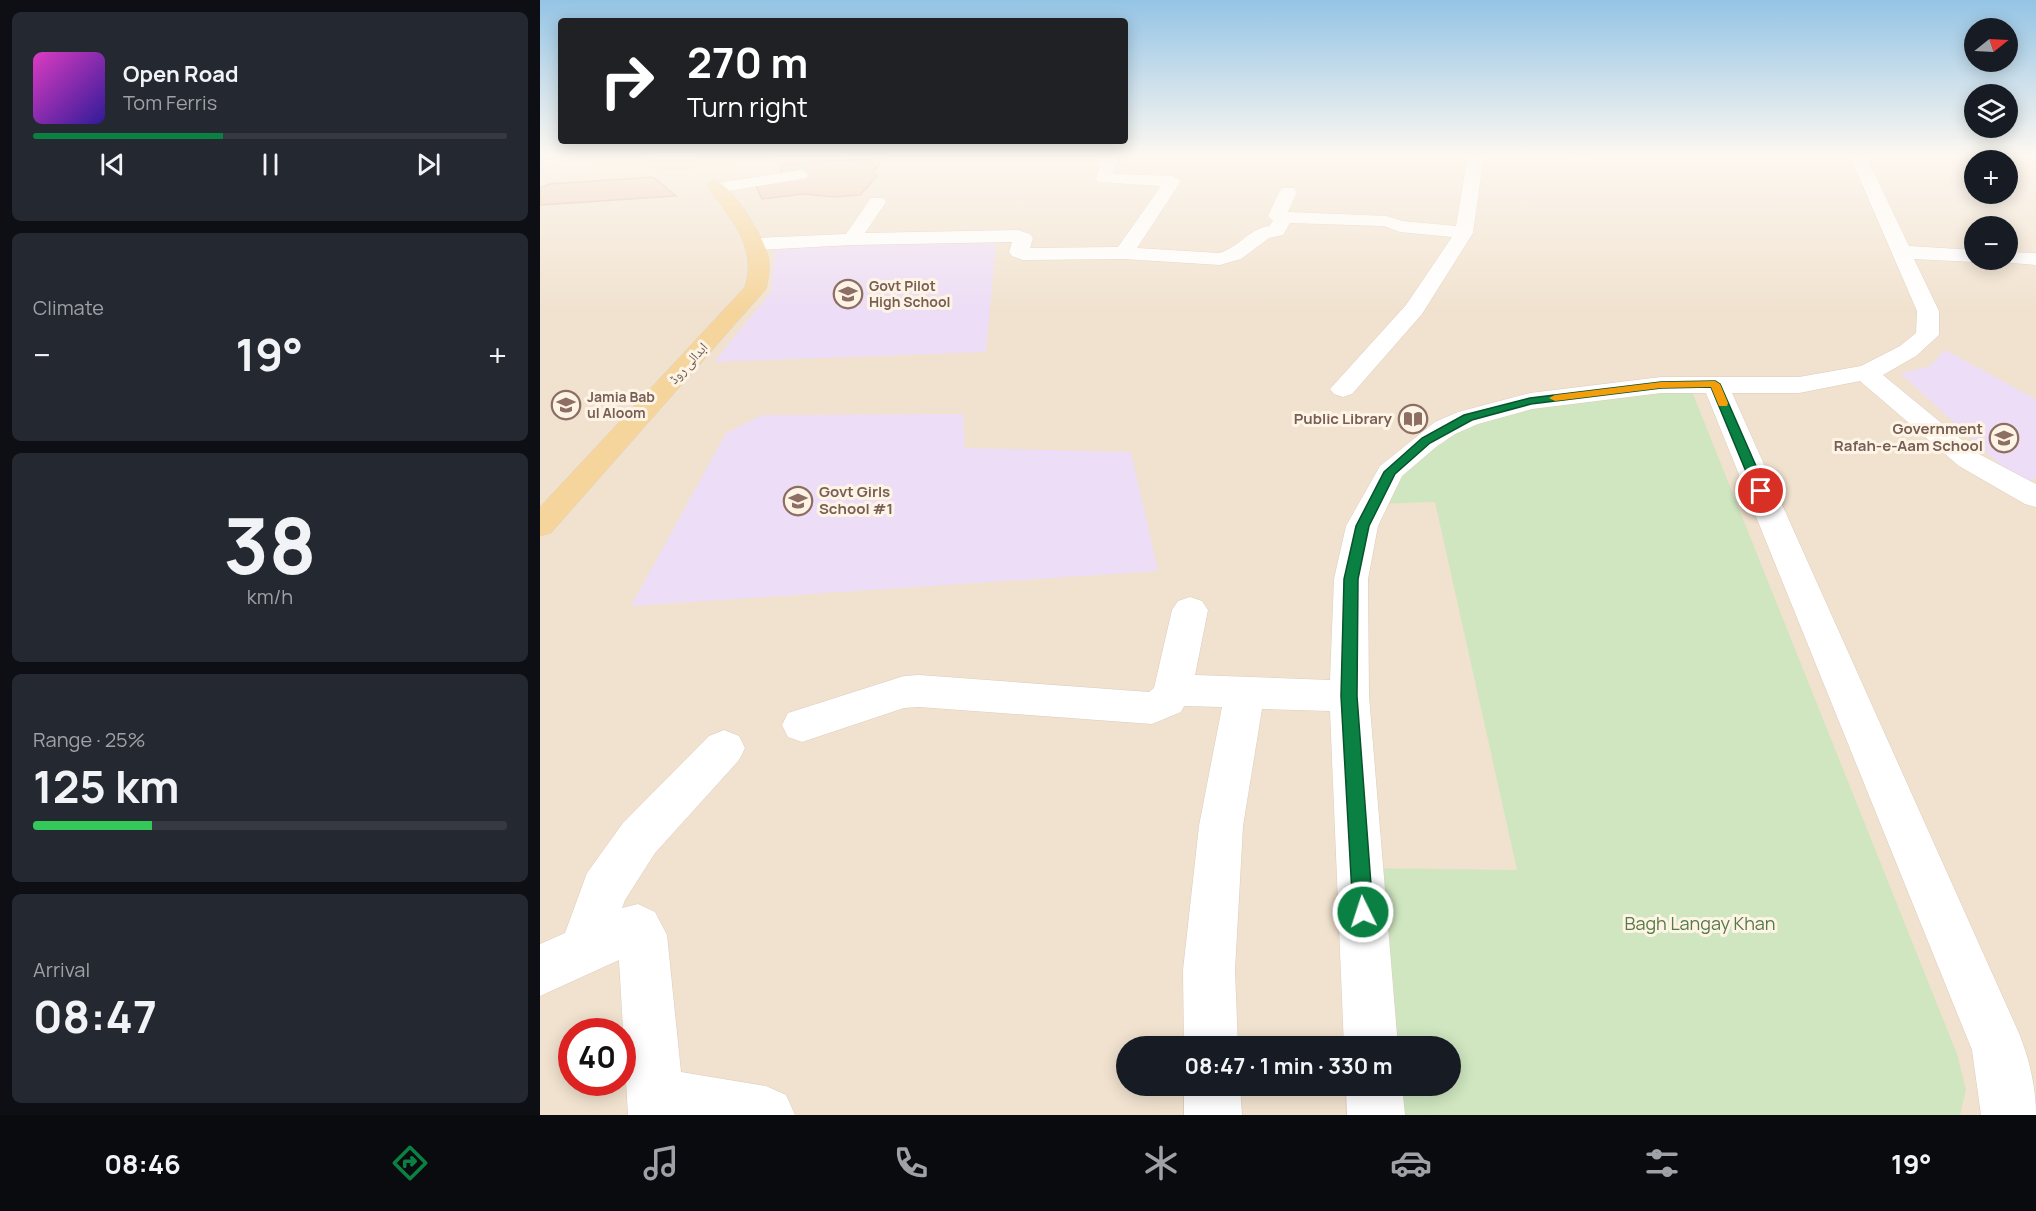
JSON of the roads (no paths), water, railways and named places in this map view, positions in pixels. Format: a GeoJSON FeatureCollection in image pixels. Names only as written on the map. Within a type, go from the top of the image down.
{"type":"FeatureCollection","features":[{"type":"Feature","properties":{"kind":"main road"},"geometry":{"type":"LineString","coordinates":[[730,206],[757,244]]}},
{"type":"Feature","properties":{"kind":"main road","name":"ابدالی روڈ"},"geometry":{"type":"LineString","coordinates":[[540,526],[755,289],[760,277],[757,244]]}},
{"type":"Feature","properties":{"kind":"street"},"geometry":{"type":"LineString","coordinates":[[852,239],[874,206]]}},
{"type":"Feature","properties":{"kind":"street"},"geometry":{"type":"LineString","coordinates":[[1124,253],[1156,206]]}},
{"type":"Feature","properties":{"kind":"street"},"geometry":{"type":"LineString","coordinates":[[1282,206],[1277,216],[1386,221],[1400,226],[1464,233]]}},
{"type":"Feature","properties":{"kind":"street"},"geometry":{"type":"LineString","coordinates":[[1343,389],[1414,309],[1464,233],[1468,206]]}},
{"type":"Feature","properties":{"kind":"street"},"geometry":{"type":"LineString","coordinates":[[1370,1036],[1349,696],[1351,579],[1362,526],[1390,472],[1407,455],[1445,428],[1468,418],[1530,401],[1661,385],[1799,385],[1865,373],[1890,362],[1927,335],[1929,311],[1881,206]]}},
{"type":"Feature","properties":{"kind":"street"},"geometry":{"type":"LineString","coordinates":[[757,244],[852,239],[1018,236],[1023,238],[1019,252],[1023,254],[1124,253],[1212,259],[1228,258],[1263,233],[1276,231],[1284,217]]}},
{"type":"Feature","properties":{"kind":"street"},"geometry":{"type":"LineString","coordinates":[[1902,252],[1964,255]]}},
{"type":"Feature","properties":{"kind":"street"},"geometry":{"type":"LineString","coordinates":[[2018,258],[2036,259]]}},
{"type":"Feature","properties":{"kind":"street"},"geometry":{"type":"LineString","coordinates":[[1865,373],[1969,460],[2036,497]]}},
{"type":"Feature","properties":{"kind":"street"},"geometry":{"type":"LineString","coordinates":[[1715,384],[1999,1050],[2010,1115]]}},
{"type":"Feature","properties":{"kind":"street"},"geometry":{"type":"LineString","coordinates":[[802,725],[904,692],[934,692],[1152,708],[1167,701],[1173,690],[1190,610]]}},
{"type":"Feature","properties":{"kind":"street"},"geometry":{"type":"LineString","coordinates":[[1173,690],[1349,696]]}},
{"type":"Feature","properties":{"kind":"street"},"geometry":{"type":"LineString","coordinates":[[1211,1036],[1209,970],[1221,826],[1245,692]]}},
{"type":"Feature","properties":{"kind":"street"},"geometry":{"type":"LineString","coordinates":[[585,948],[604,889],[639,838],[724,748]]}},
{"type":"Feature","properties":{"kind":"street"},"geometry":{"type":"LineString","coordinates":[[540,970],[585,948],[626,931],[638,929],[642,935],[657,1105],[766,1115]]}},
{"type":"Feature","properties":{"kind":"street"},"geometry":{"type":"LineString","coordinates":[[1212,1096],[1213,1115]]}},
{"type":"Feature","properties":{"kind":"street"},"geometry":{"type":"LineString","coordinates":[[1375,1096],[1376,1115]]}},
{"type":"Feature","properties":{"kind":"place","name":"Govt Pilot High School"},"geometry":{"type":"Point","coordinates":[848,294]}},
{"type":"Feature","properties":{"kind":"place","name":"Jamia Bab ul Aloom"},"geometry":{"type":"Point","coordinates":[566,405]}},
{"type":"Feature","properties":{"kind":"place","name":"Public Library"},"geometry":{"type":"Point","coordinates":[1413,419]}},
{"type":"Feature","properties":{"kind":"place","name":"Government Rafah-e-Aam School"},"geometry":{"type":"Point","coordinates":[2004,438]}},
{"type":"Feature","properties":{"kind":"place","name":"Govt Girls School #1"},"geometry":{"type":"Point","coordinates":[798,501]}},
{"type":"Feature","properties":{"kind":"park label","name":"Bagh Langay Khan"},"geometry":{"type":"Point","coordinates":[1700,924]}}]}
